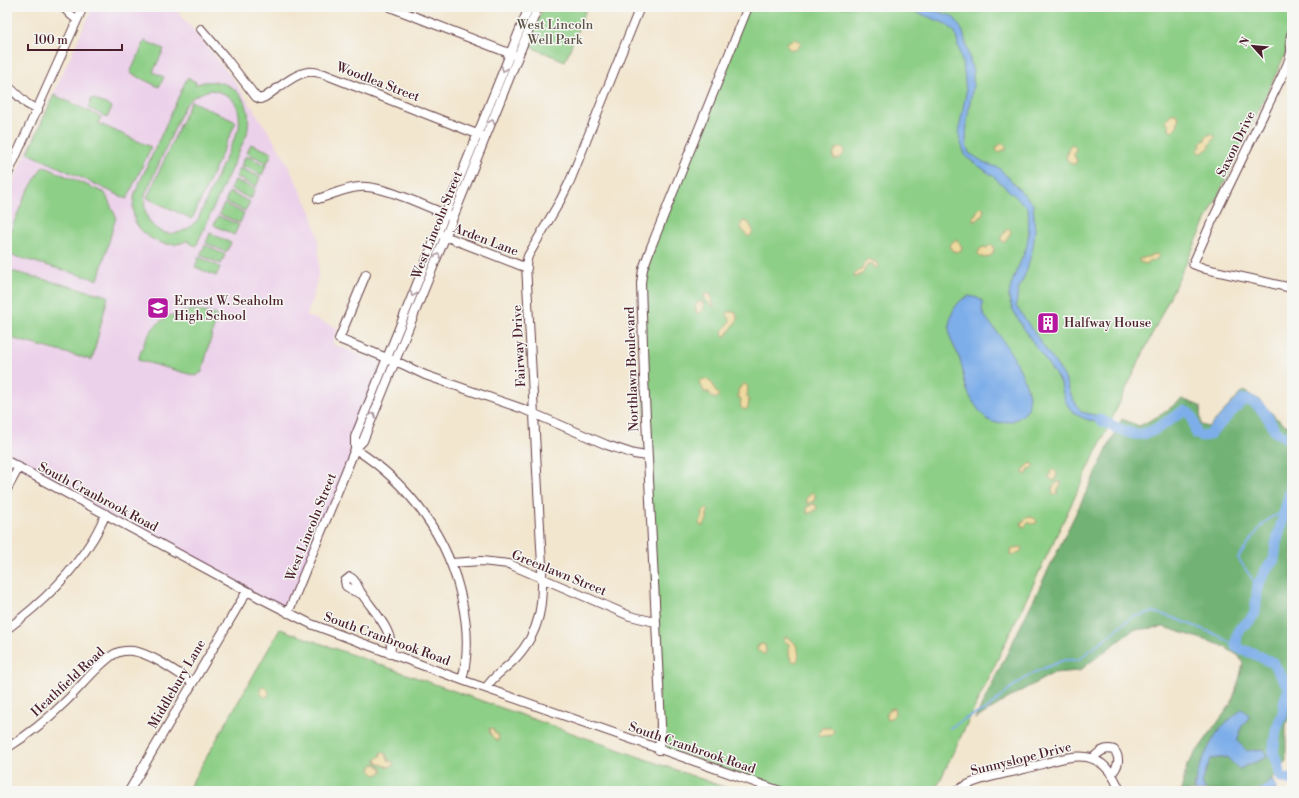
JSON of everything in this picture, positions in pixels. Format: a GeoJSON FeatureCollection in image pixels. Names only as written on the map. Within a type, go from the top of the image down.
{"type":"FeatureCollection","features":[{"type":"Feature","properties":{"kind":"street"},"geometry":{"type":"LineString","coordinates":[[63,7],[77,20]]}},
{"type":"Feature","properties":{"kind":"street"},"geometry":{"type":"LineString","coordinates":[[7,176],[38,110],[83,7]]}},
{"type":"Feature","properties":{"kind":"street"},"geometry":{"type":"LineString","coordinates":[[390,7],[518,56]]}},
{"type":"Feature","properties":{"kind":"street","name":"West Lincoln Street"},"geometry":{"type":"LineString","coordinates":[[288,613],[355,449],[355,437],[529,7]]}},
{"type":"Feature","properties":{"kind":"street","name":"West Lincoln Street"},"geometry":{"type":"LineString","coordinates":[[355,449],[363,441],[538,7]]}},
{"type":"Feature","properties":{"kind":"street","name":"Fairway Drive"},"geometry":{"type":"LineString","coordinates":[[486,688],[492,678],[517,656],[531,638],[540,612],[542,578],[527,261],[530,251],[560,201],[570,181],[640,7]]}},
{"type":"Feature","properties":{"kind":"street","name":"Northlawn Boulevard"},"geometry":{"type":"LineString","coordinates":[[659,750],[660,725],[642,348],[641,276],[651,247],[748,7]]}},
{"type":"Feature","properties":{"kind":"street","name":"Woodlea Street"},"geometry":{"type":"LineString","coordinates":[[201,29],[253,95],[260,98],[265,98],[301,74],[316,72],[485,137]]}},
{"type":"Feature","properties":{"kind":"street","name":"Saxon Drive"},"geometry":{"type":"LineString","coordinates":[[1292,32],[1290,38],[1292,49],[1290,58],[1193,264],[1206,269],[1292,288]]}},
{"type":"Feature","properties":{"kind":"street"},"geometry":{"type":"LineString","coordinates":[[7,85],[27,104],[38,110]]}},
{"type":"Feature","properties":{"kind":"street","name":"Arden Lane"},"geometry":{"type":"LineString","coordinates":[[318,199],[355,187],[369,187],[386,191],[453,217]]}},
{"type":"Feature","properties":{"kind":"street","name":"Arden Lane"},"geometry":{"type":"LineString","coordinates":[[437,234],[527,268]]}},
{"type":"Feature","properties":{"kind":"street"},"geometry":{"type":"LineString","coordinates":[[366,274],[339,339],[395,361],[425,375],[534,414],[580,434],[628,452],[648,456]]}},
{"type":"Feature","properties":{"kind":"street"},"geometry":{"type":"LineString","coordinates":[[355,449],[390,476],[416,503],[437,535],[451,563],[459,587],[467,632],[467,655],[462,680]]}},
{"type":"Feature","properties":{"kind":"street","name":"South Cranbrook Road"},"geometry":{"type":"LineString","coordinates":[[7,460],[247,591],[323,630],[659,750],[780,791]]}},
{"type":"Feature","properties":{"kind":"street"},"geometry":{"type":"LineString","coordinates":[[7,489],[19,467]]}},
{"type":"Feature","properties":{"kind":"street"},"geometry":{"type":"LineString","coordinates":[[7,629],[48,595],[66,576],[94,538],[106,514]]}},
{"type":"Feature","properties":{"kind":"street","name":"Greenlawn Street"},"geometry":{"type":"LineString","coordinates":[[451,563],[473,561],[502,563],[518,568],[630,616],[655,622]]}},
{"type":"Feature","properties":{"kind":"street","name":"Middlebury Lane"},"geometry":{"type":"LineString","coordinates":[[129,791],[247,591]]}},
{"type":"Feature","properties":{"kind":"street"},"geometry":{"type":"LineString","coordinates":[[361,594],[380,618],[391,639],[392,647],[390,654]]}},
{"type":"Feature","properties":{"kind":"street","name":"Heathfield Road"},"geometry":{"type":"LineString","coordinates":[[7,748],[44,722],[65,703],[110,656],[119,652],[134,651],[144,654],[192,682]]}},
{"type":"Feature","properties":{"kind":"street","name":"Sunnyslope Drive"},"geometry":{"type":"LineString","coordinates":[[956,791],[974,782],[1060,760],[1083,757],[1093,758],[1101,751],[1108,749],[1114,750],[1118,755],[1118,766],[1112,774]]}},
{"type":"Feature","properties":{"kind":"street"},"geometry":{"type":"LineString","coordinates":[[1093,758],[1112,774],[1120,791]]}},
{"type":"Feature","properties":{"kind":"shaded area","name":"Ernest W. Seaholm High School"},"geometry":{"type":"Polygon","coordinates":[[[93,7],[174,7],[209,49],[235,82],[270,134],[285,159],[311,212],[318,236],[319,263],[318,276],[307,316],[338,328],[332,344],[389,366],[288,613],[7,461],[7,195],[93,7]]]}},
{"type":"Feature","properties":{"kind":"green space","name":"West Lincoln Well Park"},"geometry":{"type":"Polygon","coordinates":[[[543,7],[587,7],[565,61],[528,46],[543,7]]]}},
{"type":"Feature","properties":{"kind":"green space"},"geometry":{"type":"Polygon","coordinates":[[[746,7],[1292,7],[1292,40],[935,791],[786,791],[660,746],[639,278],[746,7]]]}},
{"type":"Feature","properties":{"kind":"green space"},"geometry":{"type":"Polygon","coordinates":[[[145,41],[164,49],[153,72],[164,77],[159,87],[130,73],[145,41]]]}},
{"type":"Feature","properties":{"kind":"green space"},"geometry":{"type":"Polygon","coordinates":[[[187,78],[196,82],[195,85],[209,82],[222,83],[235,90],[240,95],[246,105],[248,113],[249,121],[247,134],[196,246],[188,242],[188,240],[181,243],[166,244],[158,242],[145,234],[139,228],[134,218],[133,207],[135,193],[187,78]],[[211,90],[199,94],[192,98],[184,107],[145,195],[145,208],[148,218],[154,226],[161,231],[170,233],[179,232],[189,228],[198,219],[239,128],[239,113],[237,107],[230,98],[219,92],[211,90]]]}},
{"type":"Feature","properties":{"kind":"green space"},"geometry":{"type":"Polygon","coordinates":[[[54,95],[101,117],[98,123],[151,147],[127,199],[28,153],[54,95]]]}},
{"type":"Feature","properties":{"kind":"green space"},"geometry":{"type":"Polygon","coordinates":[[[92,98],[112,107],[107,117],[88,108],[92,98]]]}},
{"type":"Feature","properties":{"kind":"green space"},"geometry":{"type":"Polygon","coordinates":[[[191,101],[236,122],[192,219],[147,198],[191,101]]]}},
{"type":"Feature","properties":{"kind":"green space"},"geometry":{"type":"Polygon","coordinates":[[[251,144],[272,153],[267,163],[247,153],[251,144]]]}},
{"type":"Feature","properties":{"kind":"green space"},"geometry":{"type":"Polygon","coordinates":[[[246,156],[266,165],[262,175],[241,165],[246,156]]]}},
{"type":"Feature","properties":{"kind":"green space"},"geometry":{"type":"Polygon","coordinates":[[[43,166],[105,193],[116,217],[98,280],[10,255],[7,249],[7,239],[25,196],[43,166]]]}},
{"type":"Feature","properties":{"kind":"green space"},"geometry":{"type":"Polygon","coordinates":[[[240,168],[260,177],[256,187],[236,177],[240,168]]]}},
{"type":"Feature","properties":{"kind":"green space"},"geometry":{"type":"Polygon","coordinates":[[[235,180],[255,189],[251,199],[230,189],[235,180]]]}},
{"type":"Feature","properties":{"kind":"green space"},"geometry":{"type":"Polygon","coordinates":[[[229,192],[250,202],[245,211],[225,202],[229,192]]]}},
{"type":"Feature","properties":{"kind":"green space"},"geometry":{"type":"Polygon","coordinates":[[[224,204],[244,213],[240,223],[219,214],[224,204]]]}},
{"type":"Feature","properties":{"kind":"green space"},"geometry":{"type":"Polygon","coordinates":[[[218,216],[239,225],[234,235],[214,225],[218,216]]]}},
{"type":"Feature","properties":{"kind":"green space"},"geometry":{"type":"Polygon","coordinates":[[[210,233],[231,243],[226,252],[206,243],[210,233]]]}},
{"type":"Feature","properties":{"kind":"green space"},"geometry":{"type":"Polygon","coordinates":[[[205,245],[225,255],[221,264],[200,255],[205,245]]]}},
{"type":"Feature","properties":{"kind":"green space"},"geometry":{"type":"Polygon","coordinates":[[[199,257],[220,267],[216,276],[195,267],[199,257]]]}},
{"type":"Feature","properties":{"kind":"green space"},"geometry":{"type":"Polygon","coordinates":[[[7,270],[108,296],[92,360],[7,337],[7,270]]]}},
{"type":"Feature","properties":{"kind":"green space"},"geometry":{"type":"Polygon","coordinates":[[[196,310],[217,315],[202,372],[196,376],[138,360],[147,338],[158,324],[173,315],[196,310]]]}},
{"type":"Feature","properties":{"kind":"green space"},"geometry":{"type":"Polygon","coordinates":[[[1243,391],[1260,400],[1276,418],[1292,429],[1292,711],[1286,724],[1286,761],[1272,780],[1258,791],[1206,791],[1202,783],[1210,759],[1227,757],[1239,769],[1267,757],[1247,751],[1237,741],[1242,726],[1250,716],[1242,710],[1217,733],[1194,785],[1195,791],[1181,791],[1187,765],[1231,704],[1243,664],[1239,656],[1221,645],[1164,627],[1133,630],[1079,671],[1054,673],[975,719],[1122,419],[1139,426],[1162,414],[1182,399],[1200,406],[1201,425],[1209,427],[1243,391]]]}},
{"type":"Feature","properties":{"kind":"green space"},"geometry":{"type":"Polygon","coordinates":[[[280,629],[735,791],[187,791],[280,629]]]}},
{"type":"Feature","properties":{"kind":"sand"},"geometry":{"type":"Polygon","coordinates":[[[795,39],[800,41],[801,44],[796,50],[789,49],[787,46],[788,42],[795,39]]]}},
{"type":"Feature","properties":{"kind":"sand"},"geometry":{"type":"Polygon","coordinates":[[[1171,114],[1176,114],[1179,118],[1177,126],[1172,132],[1169,130],[1169,124],[1165,121],[1171,114]]]}},
{"type":"Feature","properties":{"kind":"sand"},"geometry":{"type":"Polygon","coordinates":[[[1211,134],[1214,135],[1215,138],[1210,144],[1210,147],[1202,153],[1198,152],[1197,150],[1201,147],[1200,143],[1205,140],[1206,136],[1211,134]]]}},
{"type":"Feature","properties":{"kind":"sand"},"geometry":{"type":"Polygon","coordinates":[[[1001,143],[1006,146],[1006,150],[1002,150],[999,153],[996,148],[1001,143]]]}},
{"type":"Feature","properties":{"kind":"sand"},"geometry":{"type":"Polygon","coordinates":[[[1072,144],[1076,148],[1074,155],[1077,161],[1075,164],[1072,164],[1066,159],[1069,147],[1072,144]]]}},
{"type":"Feature","properties":{"kind":"sand"},"geometry":{"type":"Polygon","coordinates":[[[841,147],[845,150],[840,158],[834,159],[833,157],[835,150],[841,147]]]}},
{"type":"Feature","properties":{"kind":"sand"},"geometry":{"type":"Polygon","coordinates":[[[981,207],[984,208],[982,214],[978,220],[974,221],[974,215],[975,216],[981,207]]]}},
{"type":"Feature","properties":{"kind":"sand"},"geometry":{"type":"Polygon","coordinates":[[[744,221],[748,222],[753,230],[752,234],[748,237],[741,228],[741,223],[744,221]]]}},
{"type":"Feature","properties":{"kind":"sand"},"geometry":{"type":"Polygon","coordinates":[[[1008,228],[1011,231],[1010,234],[1004,242],[1002,242],[1001,237],[1008,228]]]}},
{"type":"Feature","properties":{"kind":"sand"},"geometry":{"type":"Polygon","coordinates":[[[957,240],[962,247],[961,250],[956,252],[952,250],[950,245],[957,240]]]}},
{"type":"Feature","properties":{"kind":"sand"},"geometry":{"type":"Polygon","coordinates":[[[990,245],[993,246],[994,250],[992,255],[985,258],[979,256],[978,253],[980,249],[984,247],[987,248],[990,245]]]}},
{"type":"Feature","properties":{"kind":"sand"},"geometry":{"type":"Polygon","coordinates":[[[1155,254],[1159,255],[1158,258],[1153,261],[1151,260],[1146,264],[1140,262],[1140,258],[1143,259],[1144,257],[1155,254]]]}},
{"type":"Feature","properties":{"kind":"sand"},"geometry":{"type":"Polygon","coordinates":[[[869,259],[877,263],[878,268],[875,268],[873,264],[869,264],[863,273],[855,277],[854,275],[869,259]]]}},
{"type":"Feature","properties":{"kind":"sand"},"geometry":{"type":"Polygon","coordinates":[[[707,293],[711,295],[714,307],[706,301],[704,295],[707,293]]]}},
{"type":"Feature","properties":{"kind":"sand"},"geometry":{"type":"Polygon","coordinates":[[[698,302],[703,302],[704,309],[697,314],[695,306],[698,302]]]}},
{"type":"Feature","properties":{"kind":"sand"},"geometry":{"type":"Polygon","coordinates":[[[729,312],[735,312],[738,319],[727,335],[724,336],[722,333],[730,321],[726,314],[729,312]]]}},
{"type":"Feature","properties":{"kind":"sand"},"geometry":{"type":"Polygon","coordinates":[[[706,379],[713,384],[715,391],[719,395],[716,399],[711,397],[709,392],[704,392],[699,382],[706,379]]]}},
{"type":"Feature","properties":{"kind":"sand"},"geometry":{"type":"Polygon","coordinates":[[[745,384],[748,387],[747,397],[749,399],[748,408],[745,410],[741,406],[741,399],[738,397],[738,392],[739,388],[745,384]]]}},
{"type":"Feature","properties":{"kind":"sand"},"geometry":{"type":"Polygon","coordinates":[[[1032,463],[1035,467],[1029,469],[1027,474],[1023,474],[1023,471],[1032,463]]]}},
{"type":"Feature","properties":{"kind":"sand"},"geometry":{"type":"Polygon","coordinates":[[[1051,470],[1054,470],[1057,473],[1054,481],[1049,478],[1051,470]]]}},
{"type":"Feature","properties":{"kind":"sand"},"geometry":{"type":"Polygon","coordinates":[[[1058,482],[1061,482],[1061,485],[1057,494],[1054,495],[1052,494],[1053,486],[1058,482]]]}},
{"type":"Feature","properties":{"kind":"sand"},"geometry":{"type":"Polygon","coordinates":[[[812,492],[815,495],[815,500],[807,504],[807,497],[812,492]]]}},
{"type":"Feature","properties":{"kind":"sand"},"geometry":{"type":"Polygon","coordinates":[[[813,504],[816,505],[817,509],[811,513],[807,513],[807,507],[813,504]]]}},
{"type":"Feature","properties":{"kind":"sand"},"geometry":{"type":"Polygon","coordinates":[[[705,509],[709,511],[707,513],[707,520],[703,526],[701,526],[699,524],[703,515],[702,513],[705,509]]]}},
{"type":"Feature","properties":{"kind":"sand"},"geometry":{"type":"Polygon","coordinates":[[[1030,517],[1037,521],[1036,523],[1031,524],[1029,522],[1024,527],[1022,526],[1021,523],[1024,522],[1024,519],[1030,517]]]}},
{"type":"Feature","properties":{"kind":"sand"},"geometry":{"type":"Polygon","coordinates":[[[1019,547],[1022,548],[1021,551],[1012,556],[1010,555],[1011,550],[1019,547]]]}},
{"type":"Feature","properties":{"kind":"sand"},"geometry":{"type":"Polygon","coordinates":[[[785,637],[792,640],[797,647],[799,655],[796,662],[791,660],[789,644],[784,641],[785,637]]]}},
{"type":"Feature","properties":{"kind":"sand"},"geometry":{"type":"Polygon","coordinates":[[[761,644],[765,645],[765,654],[757,649],[761,644]]]}},
{"type":"Feature","properties":{"kind":"sand"},"geometry":{"type":"Polygon","coordinates":[[[264,686],[269,692],[269,695],[266,697],[262,695],[260,690],[264,686]]]}},
{"type":"Feature","properties":{"kind":"sand"},"geometry":{"type":"Polygon","coordinates":[[[894,708],[895,714],[891,718],[887,719],[886,716],[888,711],[894,708]]]}},
{"type":"Feature","properties":{"kind":"sand"},"geometry":{"type":"Polygon","coordinates":[[[491,728],[498,735],[499,741],[491,735],[489,729],[491,728]]]}},
{"type":"Feature","properties":{"kind":"sand"},"geometry":{"type":"Polygon","coordinates":[[[821,728],[831,728],[834,730],[831,735],[819,736],[821,728]]]}},
{"type":"Feature","properties":{"kind":"sand"},"geometry":{"type":"Polygon","coordinates":[[[381,752],[386,754],[389,761],[393,762],[394,765],[389,767],[377,763],[376,759],[381,756],[381,752]]]}},
{"type":"Feature","properties":{"kind":"sand"},"geometry":{"type":"Polygon","coordinates":[[[375,764],[382,768],[382,772],[375,775],[370,770],[372,765],[375,764]]]}},
{"type":"Feature","properties":{"kind":"water"},"geometry":{"type":"Polygon","coordinates":[[[897,7],[923,7],[952,16],[963,32],[973,72],[973,85],[967,120],[966,144],[969,153],[985,163],[999,168],[1033,204],[1035,230],[1033,247],[1027,270],[1018,291],[1016,306],[1064,376],[1072,397],[1081,412],[1099,416],[1114,424],[1113,427],[1085,419],[1072,410],[1067,404],[1063,395],[1061,383],[1022,326],[1011,304],[1009,297],[1011,285],[1027,245],[1029,226],[1028,208],[993,176],[966,157],[959,137],[966,93],[964,71],[955,32],[946,24],[921,14],[897,7]]]}},
{"type":"Feature","properties":{"kind":"water"},"geometry":{"type":"Polygon","coordinates":[[[969,296],[978,298],[982,301],[983,313],[1010,352],[1025,382],[1028,392],[1028,408],[1022,416],[1012,421],[1000,423],[988,420],[975,405],[966,387],[960,360],[951,340],[949,327],[952,314],[958,303],[969,296]]]}},
{"type":"Feature","properties":{"kind":"water"},"geometry":{"type":"Polygon","coordinates":[[[1242,709],[1250,716],[1242,726],[1237,741],[1247,751],[1263,749],[1267,757],[1239,769],[1227,757],[1210,759],[1202,783],[1206,791],[1195,791],[1196,778],[1214,738],[1222,727],[1242,709]]]}},
{"type":"Feature","properties":{"kind":"water"},"geometry":{"type":"Polygon","coordinates":[[[1272,780],[1277,788],[1275,791],[1258,791],[1272,780]]]}},
{"type":"Feature","properties":{"kind":"waterway"},"geometry":{"type":"LineString","coordinates":[[1100,420],[1126,432],[1141,434],[1154,430],[1184,411],[1188,412],[1192,417],[1195,431],[1197,434],[1202,436],[1209,435],[1243,400],[1247,400],[1252,401],[1263,411],[1276,432],[1288,438],[1292,442]]}},
{"type":"Feature","properties":{"kind":"waterway"},"geometry":{"type":"LineString","coordinates":[[1292,484],[1276,544],[1274,560],[1267,568],[1258,585],[1255,613],[1250,620],[1240,628],[1236,646],[1273,663],[1289,688],[1284,702],[1283,713],[1276,730],[1273,754],[1277,760],[1281,777],[1292,780]]}},
{"type":"Feature","properties":{"kind":"waterway"},"geometry":{"type":"LineString","coordinates":[[1257,586],[1238,558],[1262,525],[1270,518],[1285,511]]}},
{"type":"Feature","properties":{"kind":"waterway"},"geometry":{"type":"LineString","coordinates":[[950,728],[964,719],[987,709],[1012,687],[1035,672],[1064,660],[1078,660],[1132,617],[1154,612],[1177,619],[1217,635],[1236,646]]}},
{"type":"Feature","properties":{"kind":"place","name":"Ernest W. Seaholm High School"},"geometry":{"type":"Point","coordinates":[158,308]}},
{"type":"Feature","properties":{"kind":"place","name":"Halfway House"},"geometry":{"type":"Point","coordinates":[1048,323]}}]}
